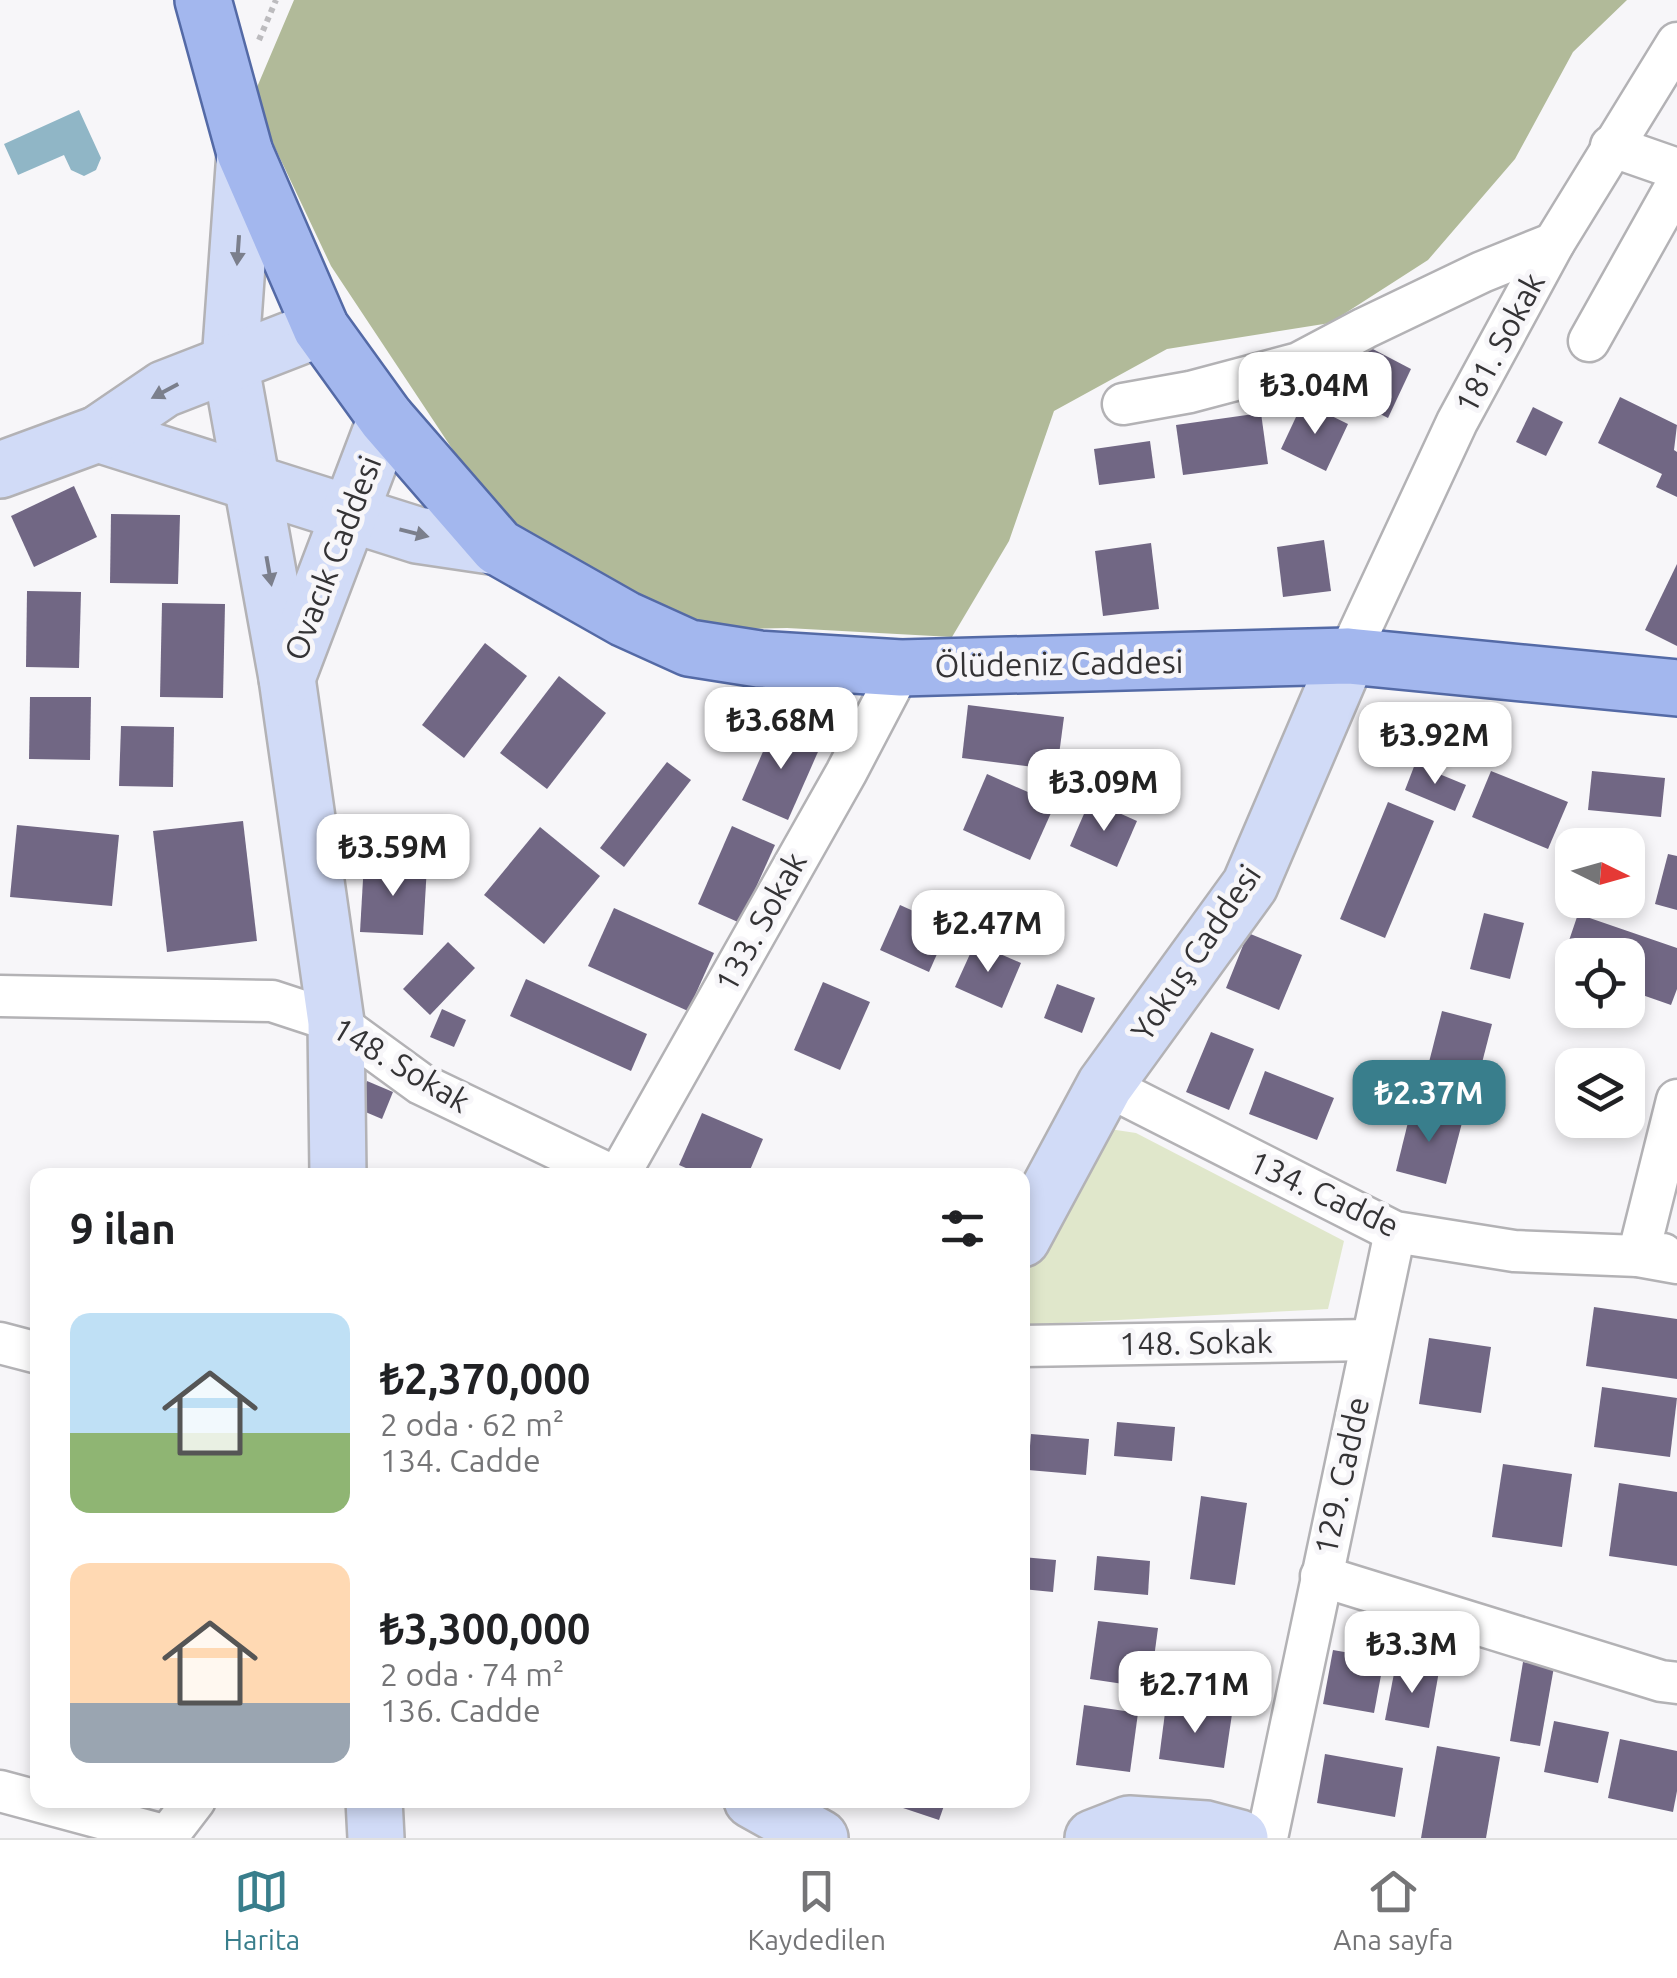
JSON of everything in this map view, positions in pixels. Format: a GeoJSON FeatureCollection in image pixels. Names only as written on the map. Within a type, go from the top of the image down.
{"type":"FeatureCollection","features":[{"type":"Feature","properties":{"kind":"main road","name":"Ölüdeniz Caddesi"},"geometry":{"type":"LineString","coordinates":[[203,0],[245,153],[320,328],[386,418],[498,547],[626,619],[689,648],[759,659],[901,668],[1348,656],[1677,688]]}},
{"type":"Feature","properties":{"kind":"main road"},"geometry":{"type":"LineString","coordinates":[[245,153],[230,362],[287,678]]}},
{"type":"Feature","properties":{"kind":"main road"},"geometry":{"type":"LineString","coordinates":[[0,470],[98,434],[164,389],[320,328]]}},
{"type":"Feature","properties":{"kind":"main road","name":"Ovacık Caddesi"},"geometry":{"type":"LineString","coordinates":[[338,1168],[336,1022],[287,678],[386,418]]}},
{"type":"Feature","properties":{"kind":"main road"},"geometry":{"type":"LineString","coordinates":[[98,434],[417,535],[498,547]]}},
{"type":"Feature","properties":{"kind":"main road","name":"Yokuş Caddesi"},"geometry":{"type":"LineString","coordinates":[[1030,1224],[1105,1086],[1250,885],[1348,656]]}},
{"type":"Feature","properties":{"kind":"main road"},"geometry":{"type":"LineString","coordinates":[[374,1808],[376,1838]]}},
{"type":"Feature","properties":{"kind":"main road"},"geometry":{"type":"LineString","coordinates":[[766,1808],[820,1838]]}},
{"type":"Feature","properties":{"kind":"main road"},"geometry":{"type":"LineString","coordinates":[[1115,1833],[1206,1829],[1240,1838]]}},
{"type":"Feature","properties":{"kind":"street","name":"181. Sokak"},"geometry":{"type":"LineString","coordinates":[[1348,656],[1456,422],[1554,243],[1677,43]]}},
{"type":"Feature","properties":{"kind":"street"},"geometry":{"type":"LineString","coordinates":[[1611,146],[1677,169]]}},
{"type":"Feature","properties":{"kind":"street"},"geometry":{"type":"LineString","coordinates":[[1589,341],[1677,184]]}},
{"type":"Feature","properties":{"kind":"street"},"geometry":{"type":"LineString","coordinates":[[1123,404],[1190,392],[1299,363],[1482,272],[1554,243]]}},
{"type":"Feature","properties":{"kind":"street","name":"133. Sokak"},"geometry":{"type":"LineString","coordinates":[[619,1168],[846,773],[901,668]]}},
{"type":"Feature","properties":{"kind":"street","name":"148. Sokak"},"geometry":{"type":"LineString","coordinates":[[0,996],[272,1001],[336,1022],[421,1084],[600,1168]]}},
{"type":"Feature","properties":{"kind":"street","name":"134. Cadde"},"geometry":{"type":"LineString","coordinates":[[1105,1086],[1395,1232],[1514,1251],[1664,1257]]}},
{"type":"Feature","properties":{"kind":"street"},"geometry":{"type":"LineString","coordinates":[[1664,1257],[1677,1100]]}},
{"type":"Feature","properties":{"kind":"street","name":"129. Cadde"},"geometry":{"type":"LineString","coordinates":[[1267,1838],[1395,1232]]}},
{"type":"Feature","properties":{"kind":"street","name":"148. Sokak"},"geometry":{"type":"LineString","coordinates":[[1030,1346],[1370,1340]]}},
{"type":"Feature","properties":{"kind":"street"},"geometry":{"type":"LineString","coordinates":[[0,1344],[30,1351]]}},
{"type":"Feature","properties":{"kind":"street"},"geometry":{"type":"LineString","coordinates":[[1321,1576],[1677,1683]]}},
{"type":"Feature","properties":{"kind":"street"},"geometry":{"type":"LineString","coordinates":[[0,1791],[30,1799]]}},
{"type":"Feature","properties":{"kind":"street"},"geometry":{"type":"LineString","coordinates":[[61,1808],[166,1837],[190,1808]]}},
{"type":"Feature","properties":{"kind":"green space"},"geometry":{"type":"Polygon","coordinates":[[[294,0],[1627,0],[1573,52],[1515,159],[1428,260],[1330,323],[1167,349],[1054,411],[1009,541],[952,637],[787,628],[706,630],[567,560],[500,521],[331,266],[252,99],[294,0]]]}},
{"type":"Feature","properties":{"kind":"green space"},"geometry":{"type":"Polygon","coordinates":[[[1103,1128],[1136,1133],[1344,1241],[1328,1309],[1030,1325],[1030,1269],[1103,1128]]]}},
{"type":"Feature","properties":{"kind":"water"},"geometry":{"type":"Polygon","coordinates":[[[79,110],[101,158],[96,170],[84,176],[71,170],[64,155],[18,175],[4,144],[79,110]]]}},
{"type":"Feature","properties":{"kind":"building"},"geometry":{"type":"Polygon","coordinates":[[[1369,347],[1411,369],[1388,418],[1345,396],[1369,347]]]}},
{"type":"Feature","properties":{"kind":"building"},"geometry":{"type":"Polygon","coordinates":[[[1620,397],[1677,425],[1677,497],[1656,487],[1662,474],[1598,443],[1620,397]]]}},
{"type":"Feature","properties":{"kind":"building"},"geometry":{"type":"Polygon","coordinates":[[[1303,402],[1348,424],[1326,471],[1281,449],[1303,402]]]}},
{"type":"Feature","properties":{"kind":"building"},"geometry":{"type":"Polygon","coordinates":[[[1533,407],[1563,422],[1546,456],[1516,442],[1533,407]]]}},
{"type":"Feature","properties":{"kind":"building"},"geometry":{"type":"Polygon","coordinates":[[[1261,413],[1268,464],[1183,475],[1176,425],[1261,413]]]}},
{"type":"Feature","properties":{"kind":"building"},"geometry":{"type":"Polygon","coordinates":[[[1150,441],[1155,478],[1099,485],[1094,449],[1150,441]]]}},
{"type":"Feature","properties":{"kind":"building"},"geometry":{"type":"Polygon","coordinates":[[[74,486],[97,537],[34,567],[11,516],[74,486]]]}},
{"type":"Feature","properties":{"kind":"building"},"geometry":{"type":"Polygon","coordinates":[[[111,514],[180,515],[178,584],[110,583],[111,514]]]}},
{"type":"Feature","properties":{"kind":"building"},"geometry":{"type":"Polygon","coordinates":[[[1324,540],[1331,591],[1283,597],[1277,547],[1324,540]]]}},
{"type":"Feature","properties":{"kind":"building"},"geometry":{"type":"Polygon","coordinates":[[[1151,543],[1159,609],[1103,616],[1095,551],[1151,543]]]}},
{"type":"Feature","properties":{"kind":"building"},"geometry":{"type":"Polygon","coordinates":[[[1677,564],[1677,646],[1645,630],[1677,564]]]}},
{"type":"Feature","properties":{"kind":"building"},"geometry":{"type":"Polygon","coordinates":[[[27,591],[81,592],[79,668],[26,667],[27,591]]]}},
{"type":"Feature","properties":{"kind":"building"},"geometry":{"type":"Polygon","coordinates":[[[162,603],[225,604],[223,698],[160,697],[162,603]]]}},
{"type":"Feature","properties":{"kind":"building"},"geometry":{"type":"Polygon","coordinates":[[[485,643],[527,676],[464,758],[422,725],[485,643]]]}},
{"type":"Feature","properties":{"kind":"building"},"geometry":{"type":"Polygon","coordinates":[[[559,676],[606,713],[547,789],[500,753],[559,676]]]}},
{"type":"Feature","properties":{"kind":"building"},"geometry":{"type":"Polygon","coordinates":[[[30,697],[91,697],[90,760],[29,759],[30,697]]]}},
{"type":"Feature","properties":{"kind":"building"},"geometry":{"type":"Polygon","coordinates":[[[968,705],[1064,717],[1057,770],[962,758],[968,705]]]}},
{"type":"Feature","properties":{"kind":"building"},"geometry":{"type":"Polygon","coordinates":[[[1483,711],[1511,717],[1502,758],[1475,752],[1483,711]]]}},
{"type":"Feature","properties":{"kind":"building"},"geometry":{"type":"Polygon","coordinates":[[[775,724],[821,745],[788,820],[742,800],[775,724]]]}},
{"type":"Feature","properties":{"kind":"building"},"geometry":{"type":"Polygon","coordinates":[[[121,726],[174,727],[173,787],[119,786],[121,726]]]}},
{"type":"Feature","properties":{"kind":"building"},"geometry":{"type":"Polygon","coordinates":[[[667,762],[691,780],[624,867],[600,848],[667,762]]]}},
{"type":"Feature","properties":{"kind":"building"},"geometry":{"type":"Polygon","coordinates":[[[1415,764],[1466,785],[1455,811],[1405,790],[1415,764]]]}},
{"type":"Feature","properties":{"kind":"building"},"geometry":{"type":"Polygon","coordinates":[[[1491,771],[1568,802],[1548,849],[1472,817],[1491,771]]]}},
{"type":"Feature","properties":{"kind":"building"},"geometry":{"type":"Polygon","coordinates":[[[1592,771],[1665,778],[1661,817],[1588,810],[1592,771]]]}},
{"type":"Feature","properties":{"kind":"building"},"geometry":{"type":"Polygon","coordinates":[[[987,774],[1055,804],[1030,860],[963,830],[987,774]]]}},
{"type":"Feature","properties":{"kind":"building"},"geometry":{"type":"Polygon","coordinates":[[[1090,800],[1137,821],[1117,867],[1070,846],[1090,800]]]}},
{"type":"Feature","properties":{"kind":"building"},"geometry":{"type":"Polygon","coordinates":[[[1388,802],[1434,821],[1385,938],[1340,919],[1388,802]]]}},
{"type":"Feature","properties":{"kind":"building"},"geometry":{"type":"Polygon","coordinates":[[[243,821],[257,941],[167,952],[153,831],[243,821]]]}},
{"type":"Feature","properties":{"kind":"building"},"geometry":{"type":"Polygon","coordinates":[[[17,825],[119,835],[112,906],[10,897],[17,825]]]}},
{"type":"Feature","properties":{"kind":"building"},"geometry":{"type":"Polygon","coordinates":[[[732,826],[775,845],[740,923],[698,904],[732,826]]]}},
{"type":"Feature","properties":{"kind":"building"},"geometry":{"type":"Polygon","coordinates":[[[540,827],[600,876],[544,944],[484,895],[540,827]]]}},
{"type":"Feature","properties":{"kind":"building"},"geometry":{"type":"Polygon","coordinates":[[[1668,854],[1677,856],[1677,910],[1655,904],[1668,854]]]}},
{"type":"Feature","properties":{"kind":"building"},"geometry":{"type":"Polygon","coordinates":[[[364,862],[427,866],[423,935],[360,932],[364,862]]]}},
{"type":"Feature","properties":{"kind":"building"},"geometry":{"type":"Polygon","coordinates":[[[900,905],[949,927],[929,972],[880,950],[900,905]]]}},
{"type":"Feature","properties":{"kind":"building"},"geometry":{"type":"Polygon","coordinates":[[[614,908],[714,953],[688,1011],[588,966],[614,908]]]}},
{"type":"Feature","properties":{"kind":"building"},"geometry":{"type":"Polygon","coordinates":[[[1484,913],[1524,923],[1510,979],[1470,969],[1484,913]]]}},
{"type":"Feature","properties":{"kind":"building"},"geometry":{"type":"Polygon","coordinates":[[[1577,918],[1590,918],[1677,948],[1677,989],[1671,1005],[1645,996],[1645,938],[1570,938],[1577,918]]]}},
{"type":"Feature","properties":{"kind":"building"},"geometry":{"type":"Polygon","coordinates":[[[1248,933],[1302,955],[1279,1010],[1226,988],[1248,933]]]}},
{"type":"Feature","properties":{"kind":"building"},"geometry":{"type":"Polygon","coordinates":[[[448,942],[475,968],[430,1015],[403,989],[448,942]]]}},
{"type":"Feature","properties":{"kind":"building"},"geometry":{"type":"Polygon","coordinates":[[[975,943],[1021,963],[1002,1008],[955,987],[975,943]]]}},
{"type":"Feature","properties":{"kind":"building"},"geometry":{"type":"Polygon","coordinates":[[[526,979],[647,1034],[631,1071],[510,1016],[526,979]]]}},
{"type":"Feature","properties":{"kind":"building"},"geometry":{"type":"Polygon","coordinates":[[[823,982],[870,1002],[840,1070],[794,1050],[823,982]]]}},
{"type":"Feature","properties":{"kind":"building"},"geometry":{"type":"Polygon","coordinates":[[[1057,984],[1095,998],[1082,1033],[1044,1018],[1057,984]]]}},
{"type":"Feature","properties":{"kind":"building"},"geometry":{"type":"Polygon","coordinates":[[[442,1009],[466,1020],[454,1047],[430,1037],[442,1009]]]}},
{"type":"Feature","properties":{"kind":"building"},"geometry":{"type":"Polygon","coordinates":[[[1442,1011],[1492,1024],[1475,1090],[1425,1078],[1442,1011]]]}},
{"type":"Feature","properties":{"kind":"building"},"geometry":{"type":"Polygon","coordinates":[[[1211,1032],[1254,1049],[1229,1110],[1186,1092],[1211,1032]]]}},
{"type":"Feature","properties":{"kind":"building"},"geometry":{"type":"Polygon","coordinates":[[[1265,1071],[1334,1098],[1317,1140],[1249,1114],[1265,1071]]]}},
{"type":"Feature","properties":{"kind":"building"},"geometry":{"type":"Polygon","coordinates":[[[367,1081],[393,1092],[382,1119],[356,1108],[367,1081]]]}},
{"type":"Feature","properties":{"kind":"building"},"geometry":{"type":"Polygon","coordinates":[[[1412,1106],[1463,1119],[1446,1184],[1396,1171],[1412,1106]]]}},
{"type":"Feature","properties":{"kind":"building"},"geometry":{"type":"Polygon","coordinates":[[[702,1113],[763,1139],[751,1168],[679,1165],[702,1113]]]}},
{"type":"Feature","properties":{"kind":"building"},"geometry":{"type":"Polygon","coordinates":[[[1594,1307],[1677,1319],[1677,1379],[1586,1366],[1594,1307]]]}},
{"type":"Feature","properties":{"kind":"building"},"geometry":{"type":"Polygon","coordinates":[[[1429,1338],[1491,1347],[1481,1413],[1419,1404],[1429,1338]]]}},
{"type":"Feature","properties":{"kind":"building"},"geometry":{"type":"Polygon","coordinates":[[[1602,1387],[1677,1398],[1670,1457],[1594,1447],[1602,1387]]]}},
{"type":"Feature","properties":{"kind":"building"},"geometry":{"type":"Polygon","coordinates":[[[1117,1422],[1175,1427],[1172,1461],[1114,1456],[1117,1422]]]}},
{"type":"Feature","properties":{"kind":"building"},"geometry":{"type":"Polygon","coordinates":[[[1031,1434],[1089,1439],[1086,1475],[1030,1470],[1031,1434]]]}},
{"type":"Feature","properties":{"kind":"building"},"geometry":{"type":"Polygon","coordinates":[[[1503,1464],[1572,1474],[1562,1547],[1492,1537],[1503,1464]]]}},
{"type":"Feature","properties":{"kind":"building"},"geometry":{"type":"Polygon","coordinates":[[[1619,1483],[1677,1492],[1677,1566],[1609,1556],[1619,1483]]]}},
{"type":"Feature","properties":{"kind":"building"},"geometry":{"type":"Polygon","coordinates":[[[1201,1496],[1247,1503],[1235,1585],[1190,1579],[1201,1496]]]}},
{"type":"Feature","properties":{"kind":"building"},"geometry":{"type":"Polygon","coordinates":[[[1097,1556],[1150,1561],[1148,1595],[1094,1590],[1097,1556]]]}},
{"type":"Feature","properties":{"kind":"building"},"geometry":{"type":"Polygon","coordinates":[[[1030,1558],[1056,1560],[1053,1592],[1030,1590],[1030,1558]]]}},
{"type":"Feature","properties":{"kind":"building"},"geometry":{"type":"Polygon","coordinates":[[[1098,1621],[1158,1628],[1150,1688],[1090,1679],[1098,1621]]]}},
{"type":"Feature","properties":{"kind":"building"},"geometry":{"type":"Polygon","coordinates":[[[1333,1650],[1384,1659],[1374,1713],[1323,1704],[1333,1650]]]}},
{"type":"Feature","properties":{"kind":"building"},"geometry":{"type":"Polygon","coordinates":[[[1523,1662],[1554,1667],[1540,1746],[1510,1741],[1523,1662]]]}},
{"type":"Feature","properties":{"kind":"building"},"geometry":{"type":"Polygon","coordinates":[[[1396,1663],[1439,1671],[1429,1728],[1385,1720],[1396,1663]]]}},
{"type":"Feature","properties":{"kind":"building"},"geometry":{"type":"Polygon","coordinates":[[[1084,1705],[1138,1713],[1130,1772],[1076,1765],[1084,1705]]]}},
{"type":"Feature","properties":{"kind":"building"},"geometry":{"type":"Polygon","coordinates":[[[1166,1705],[1232,1714],[1224,1768],[1159,1759],[1166,1705]]]}},
{"type":"Feature","properties":{"kind":"building"},"geometry":{"type":"Polygon","coordinates":[[[1554,1721],[1609,1732],[1598,1783],[1544,1772],[1554,1721]]]}},
{"type":"Feature","properties":{"kind":"building"},"geometry":{"type":"Polygon","coordinates":[[[1620,1739],[1677,1751],[1673,1812],[1608,1798],[1620,1739]]]}},
{"type":"Feature","properties":{"kind":"building"},"geometry":{"type":"Polygon","coordinates":[[[1437,1746],[1500,1757],[1486,1838],[1421,1838],[1437,1746]]]}},
{"type":"Feature","properties":{"kind":"building"},"geometry":{"type":"Polygon","coordinates":[[[1325,1754],[1403,1768],[1395,1817],[1317,1803],[1325,1754]]]}},
{"type":"Feature","properties":{"kind":"building"},"geometry":{"type":"Polygon","coordinates":[[[903,1808],[943,1808],[939,1820],[903,1808]]]}}]}
